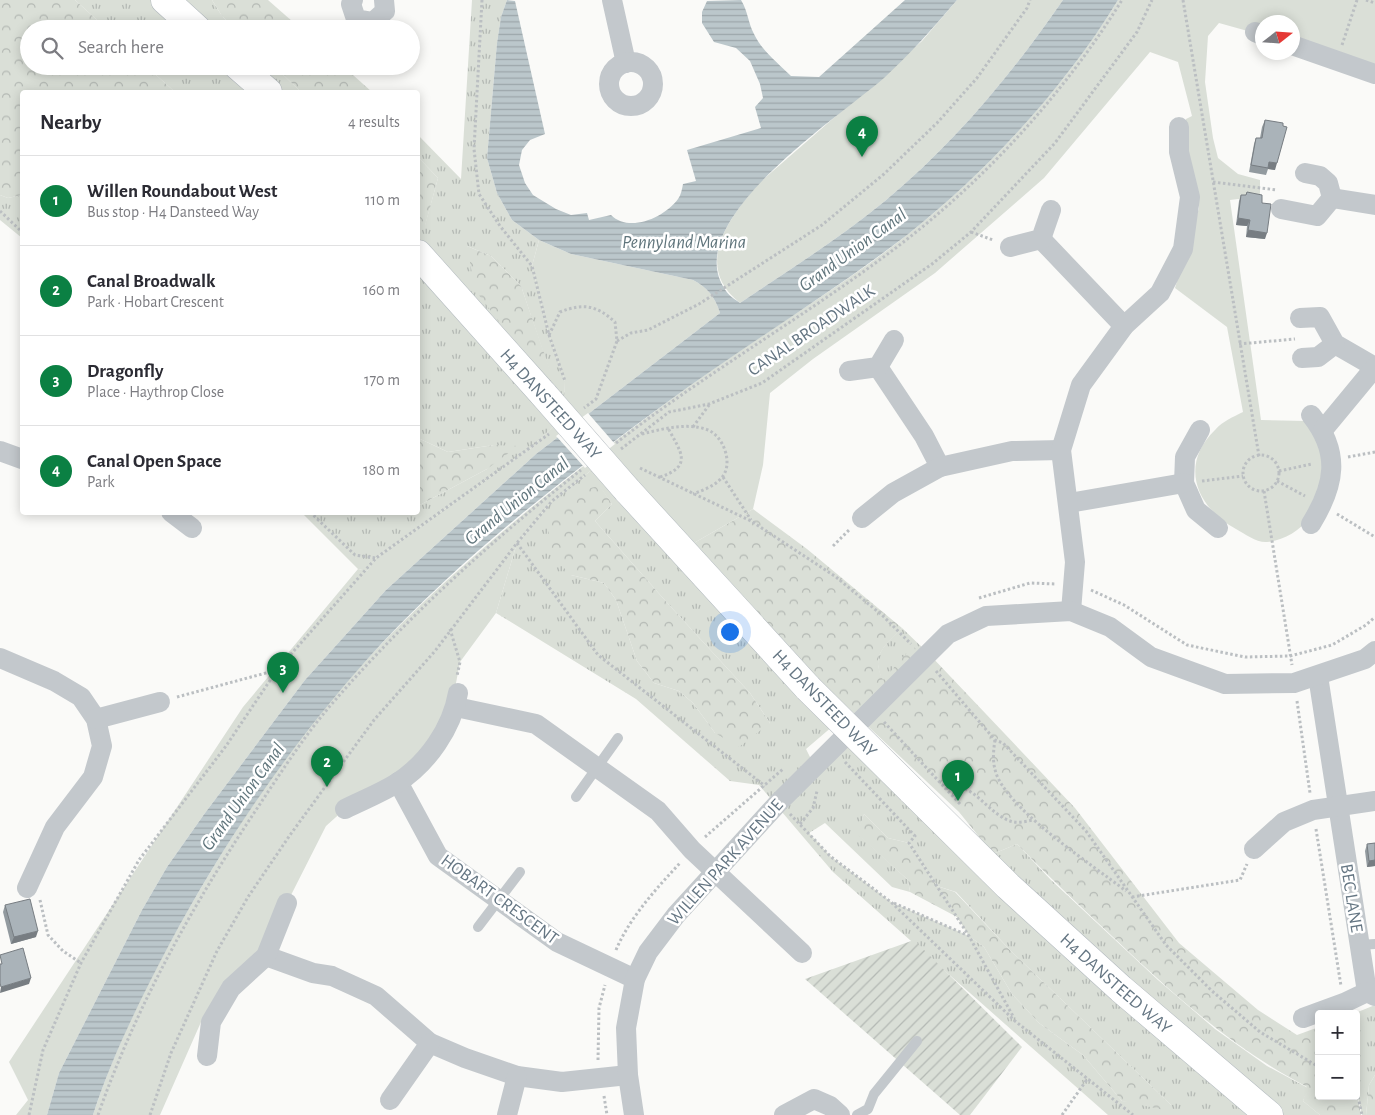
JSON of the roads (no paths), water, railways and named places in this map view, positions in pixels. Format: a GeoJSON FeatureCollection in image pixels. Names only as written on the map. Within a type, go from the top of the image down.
{"type":"FeatureCollection","features":[{"type":"Feature","properties":{"kind":"street"},"geometry":{"type":"LineString","coordinates":[[165,0],[187,20]]}},
{"type":"Feature","properties":{"kind":"street"},"geometry":{"type":"LineString","coordinates":[[353,0],[351,4],[356,19],[362,20]]}},
{"type":"Feature","properties":{"kind":"street"},"geometry":{"type":"LineString","coordinates":[[375,20],[385,11],[384,0]]}},
{"type":"Feature","properties":{"kind":"street"},"geometry":{"type":"LineString","coordinates":[[612,0],[626,63]]}},
{"type":"Feature","properties":{"kind":"street"},"geometry":{"type":"LineString","coordinates":[[1300,48],[1375,74]]}},
{"type":"Feature","properties":{"kind":"street"},"geometry":{"type":"LineString","coordinates":[[248,75],[266,90]]}},
{"type":"Feature","properties":{"kind":"street"},"geometry":{"type":"LineString","coordinates":[[1179,128],[1179,152],[1190,197],[1184,249],[1160,293],[1124,326],[1081,384],[1061,450],[1075,562],[1071,611],[1110,627],[1152,657],[1224,684],[1294,683],[1365,660],[1375,651]]}},
{"type":"Feature","properties":{"kind":"street"},"geometry":{"type":"LineString","coordinates":[[1305,173],[1320,176],[1328,183],[1332,198]]}},
{"type":"Feature","properties":{"kind":"street"},"geometry":{"type":"LineString","coordinates":[[1284,200],[1317,216],[1332,198]]}},
{"type":"Feature","properties":{"kind":"street"},"geometry":{"type":"LineString","coordinates":[[1332,198],[1375,205]]}},
{"type":"Feature","properties":{"kind":"street"},"geometry":{"type":"LineString","coordinates":[[1041,239],[1051,210]]}},
{"type":"Feature","properties":{"kind":"street"},"geometry":{"type":"LineString","coordinates":[[1041,239],[1124,326]]}},
{"type":"Feature","properties":{"kind":"street"},"geometry":{"type":"LineString","coordinates":[[1010,247],[1041,239]]}},
{"type":"Feature","properties":{"kind":"street","name":"H4 DANSTEED WAY"},"geometry":{"type":"LineString","coordinates":[[420,256],[555,388],[808,688],[1008,886],[1107,976],[1269,1115]]}},
{"type":"Feature","properties":{"kind":"street"},"geometry":{"type":"LineString","coordinates":[[1300,318],[1320,318],[1332,340],[1375,367],[1317,422],[1331,459],[1331,482],[1322,506],[1311,524]]}},
{"type":"Feature","properties":{"kind":"street"},"geometry":{"type":"LineString","coordinates":[[849,371],[878,366],[894,340]]}},
{"type":"Feature","properties":{"kind":"street"},"geometry":{"type":"LineString","coordinates":[[1302,358],[1318,357],[1332,340]]}},
{"type":"Feature","properties":{"kind":"street"},"geometry":{"type":"LineString","coordinates":[[878,366],[924,436],[940,467]]}},
{"type":"Feature","properties":{"kind":"street"},"geometry":{"type":"LineString","coordinates":[[1200,430],[1185,457],[1184,483],[1196,510],[1218,528]]}},
{"type":"Feature","properties":{"kind":"street"},"geometry":{"type":"LineString","coordinates":[[862,518],[893,494],[940,467],[1012,451],[1061,450]]}},
{"type":"Feature","properties":{"kind":"street"},"geometry":{"type":"LineString","coordinates":[[0,451],[20,458]]}},
{"type":"Feature","properties":{"kind":"street"},"geometry":{"type":"LineString","coordinates":[[1069,503],[1184,483]]}},
{"type":"Feature","properties":{"kind":"street"},"geometry":{"type":"LineString","coordinates":[[175,515],[192,528]]}},
{"type":"Feature","properties":{"kind":"street","name":"WILLEN PARK AVENUE"},"geometry":{"type":"LineString","coordinates":[[634,1115],[628,1075],[626,1028],[635,979],[648,952],[676,915],[780,801],[888,696],[948,634],[986,616],[1071,611]]}},
{"type":"Feature","properties":{"kind":"street"},"geometry":{"type":"LineString","coordinates":[[0,658],[54,680],[81,697],[96,719],[102,746],[93,777],[55,827],[27,888]]}},
{"type":"Feature","properties":{"kind":"street","name":"BEC LANE"},"geometry":{"type":"LineString","coordinates":[[1303,1018],[1371,994],[1367,944],[1338,805],[1318,676]]}},
{"type":"Feature","properties":{"kind":"street"},"geometry":{"type":"LineString","coordinates":[[346,809],[398,782],[422,763],[446,732],[457,700],[536,724],[658,811],[692,850],[802,953]]}},
{"type":"Feature","properties":{"kind":"street"},"geometry":{"type":"LineString","coordinates":[[96,719],[160,702]]}},
{"type":"Feature","properties":{"kind":"street","name":"HOBART CRESCENT"},"geometry":{"type":"LineString","coordinates":[[398,782],[438,856],[557,942],[635,979]]}},
{"type":"Feature","properties":{"kind":"street"},"geometry":{"type":"LineString","coordinates":[[1254,849],[1284,822],[1313,810],[1375,800]]}},
{"type":"Feature","properties":{"kind":"street"},"geometry":{"type":"LineString","coordinates":[[207,1056],[211,1022],[231,988],[266,956],[287,903]]}},
{"type":"Feature","properties":{"kind":"street"},"geometry":{"type":"LineString","coordinates":[[266,956],[313,973],[332,976],[376,996],[430,1043],[465,1058],[517,1076],[562,1082],[628,1075]]}},
{"type":"Feature","properties":{"kind":"street"},"geometry":{"type":"LineString","coordinates":[[390,1100],[430,1043]]}},
{"type":"Feature","properties":{"kind":"street"},"geometry":{"type":"LineString","coordinates":[[507,1115],[517,1076]]}},
{"type":"Feature","properties":{"kind":"street"},"geometry":{"type":"LineString","coordinates":[[784,1115],[814,1099],[830,1106],[840,1115]]}},
{"type":"Feature","properties":{"kind":"lane"},"geometry":{"type":"LineString","coordinates":[[576,797],[618,738]]}},
{"type":"Feature","properties":{"kind":"lane"},"geometry":{"type":"LineString","coordinates":[[478,927],[520,872]]}},
{"type":"Feature","properties":{"kind":"lane"},"geometry":{"type":"LineString","coordinates":[[857,1115],[868,1109],[874,1094],[917,1041]]}},
{"type":"Feature","properties":{"kind":"water"},"geometry":{"type":"Polygon","coordinates":[[[507,0],[515,1],[545,134],[530,140],[522,150],[519,165],[525,183],[533,195],[556,209],[571,215],[587,213],[589,220],[611,215],[627,223],[636,223],[646,221],[664,212],[678,199],[683,184],[696,181],[687,150],[761,128],[755,107],[763,98],[760,84],[750,61],[736,48],[714,42],[702,23],[702,12],[707,1],[741,0],[750,26],[761,46],[791,76],[819,77],[905,0],[957,0],[894,69],[802,144],[770,173],[743,203],[724,234],[717,264],[726,291],[740,303],[850,228],[911,179],[981,107],[1044,28],[1063,0],[1118,0],[1074,64],[1049,96],[995,156],[937,211],[877,257],[696,382],[555,487],[448,578],[382,643],[321,713],[293,750],[240,826],[191,904],[137,1007],[109,1071],[93,1115],[47,1115],[59,1073],[142,910],[167,867],[305,680],[386,590],[536,454],[720,313],[716,302],[710,294],[703,286],[693,280],[571,254],[539,240],[512,220],[497,193],[487,158],[497,43],[501,17],[507,0]]]}},
{"type":"Feature","properties":{"kind":"place","name":"Canal Open Space"},"geometry":{"type":"Point","coordinates":[862,157]}},
{"type":"Feature","properties":{"kind":"place","name":"Dragonfly"},"geometry":{"type":"Point","coordinates":[283,693]}},
{"type":"Feature","properties":{"kind":"place","name":"Canal Broadwalk"},"geometry":{"type":"Point","coordinates":[327,787]}},
{"type":"Feature","properties":{"kind":"place","name":"Willen Roundabout West"},"geometry":{"type":"Point","coordinates":[958,801]}},
{"type":"Feature","properties":{"kind":"water label","name":"Pennyland Marina"},"geometry":{"type":"Point","coordinates":[684,241]}},
{"type":"Feature","properties":{"kind":"water label","name":"Grand Union Canal"},"geometry":{"type":"Point","coordinates":[852,249]}},
{"type":"Feature","properties":{"kind":"water label","name":"Grand Union Canal"},"geometry":{"type":"Point","coordinates":[516,500]}},
{"type":"Feature","properties":{"kind":"water label","name":"Grand Union Canal"},"geometry":{"type":"Point","coordinates":[242,796]}}]}
